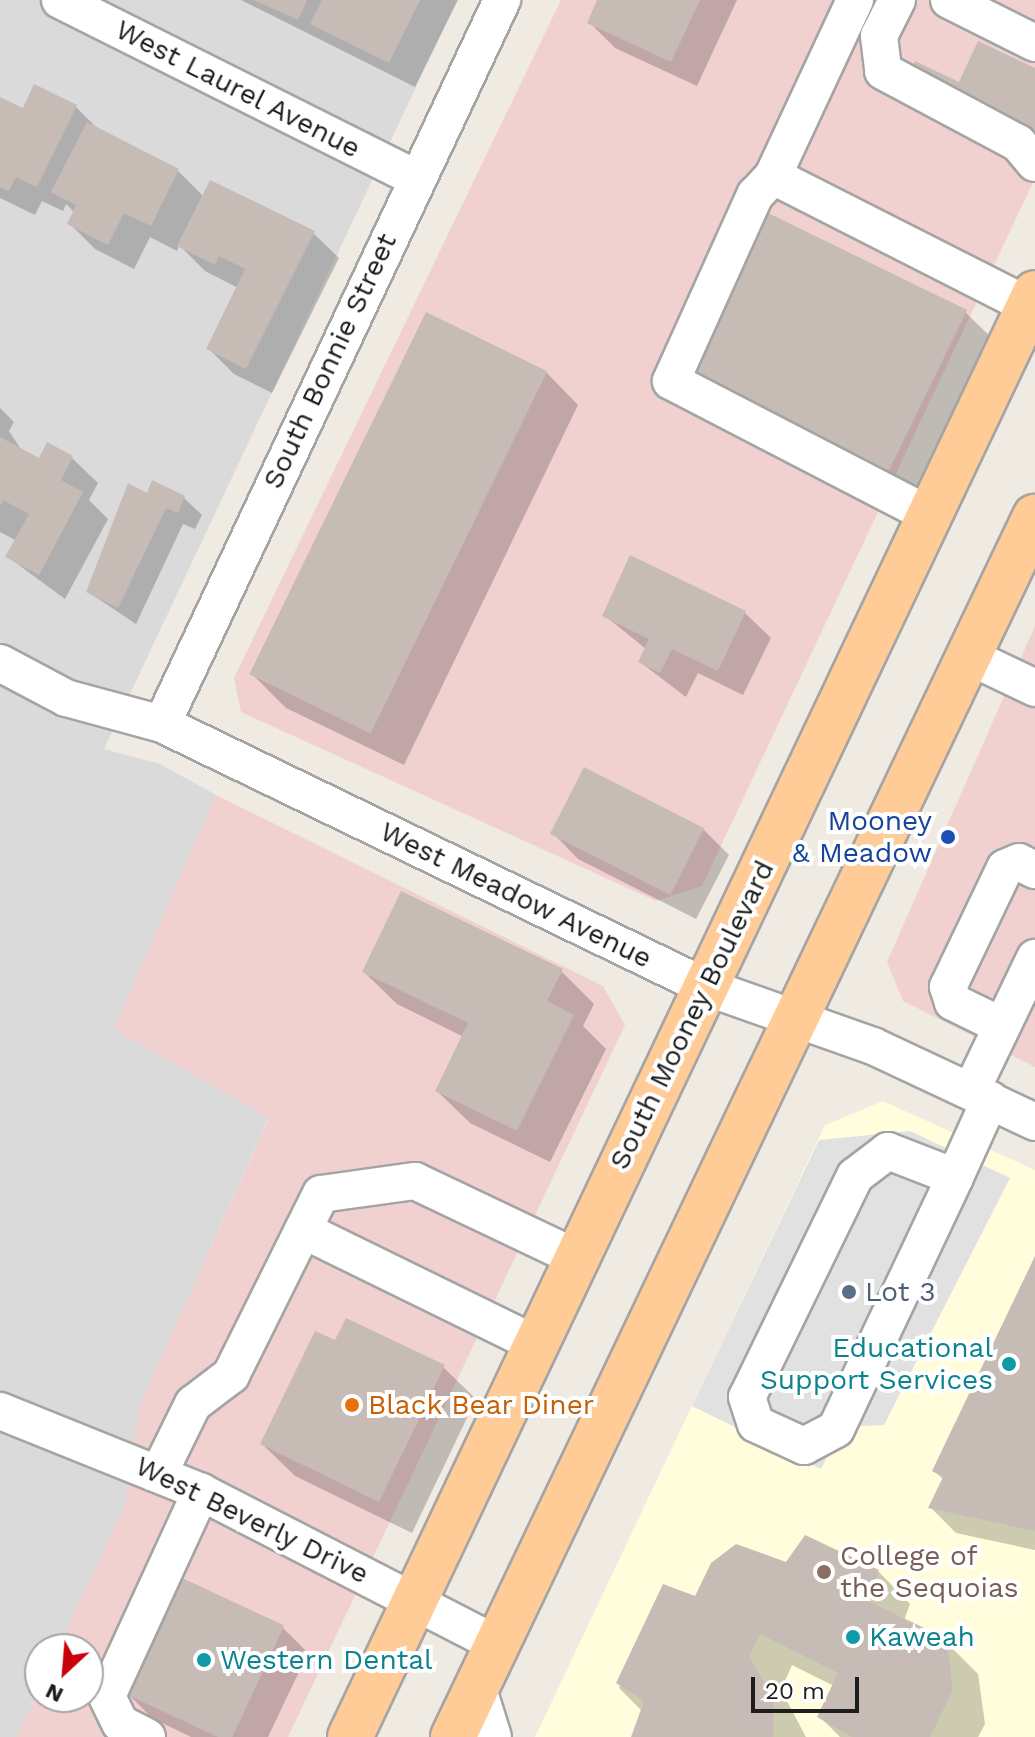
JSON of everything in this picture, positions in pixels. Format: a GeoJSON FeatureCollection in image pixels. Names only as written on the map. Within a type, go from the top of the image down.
{"type":"FeatureCollection","features":[{"type":"Feature","properties":{"kind":"main road","name":"South Mooney Boulevard"},"geometry":{"type":"LineString","coordinates":[[350,1737],[575,1257],[1032,300]]}},
{"type":"Feature","properties":{"kind":"main road"},"geometry":{"type":"LineString","coordinates":[[453,1737],[792,1019],[1035,517]]}},
{"type":"Feature","properties":{"kind":"street","name":"West Laurel Avenue"},"geometry":{"type":"LineString","coordinates":[[60,0],[416,178]]}},
{"type":"Feature","properties":{"kind":"street","name":"South Bonnie Street"},"geometry":{"type":"LineString","coordinates":[[162,724],[502,0]]}},
{"type":"Feature","properties":{"kind":"street"},"geometry":{"type":"LineString","coordinates":[[855,0],[773,176],[755,195],[671,381],[928,514]]}},
{"type":"Feature","properties":{"kind":"street"},"geometry":{"type":"LineString","coordinates":[[897,0],[879,36],[883,71],[1018,143],[1035,163]]}},
{"type":"Feature","properties":{"kind":"street"},"geometry":{"type":"LineString","coordinates":[[954,2],[1035,43]]}},
{"type":"Feature","properties":{"kind":"street"},"geometry":{"type":"LineString","coordinates":[[773,176],[1032,300]]}},
{"type":"Feature","properties":{"kind":"street"},"geometry":{"type":"LineString","coordinates":[[968,656],[1035,688]]}},
{"type":"Feature","properties":{"kind":"street","name":"West Meadow Avenue"},"geometry":{"type":"LineString","coordinates":[[0,663],[66,698],[162,724],[706,987],[980,1096],[1035,1122]]}},
{"type":"Feature","properties":{"kind":"street"},"geometry":{"type":"LineString","coordinates":[[1002,1026],[953,1002],[948,987],[1005,868],[1019,862],[1035,870]]}},
{"type":"Feature","properties":{"kind":"street"},"geometry":{"type":"LineString","coordinates":[[955,1177],[888,1151],[855,1176],[747,1397],[756,1424],[804,1446],[836,1429],[955,1177],[1002,1026],[1035,958]]}},
{"type":"Feature","properties":{"kind":"street"},"geometry":{"type":"LineString","coordinates":[[159,1473],[193,1404],[231,1375],[321,1194],[415,1181],[575,1257]]}},
{"type":"Feature","properties":{"kind":"street"},"geometry":{"type":"LineString","coordinates":[[303,1230],[536,1344]]}},
{"type":"Feature","properties":{"kind":"street","name":"West Beverly Drive"},"geometry":{"type":"LineString","coordinates":[[0,1411],[201,1492],[497,1644]]}},
{"type":"Feature","properties":{"kind":"street"},"geometry":{"type":"LineString","coordinates":[[147,1737],[120,1723],[107,1696],[201,1492]]}},
{"type":"Feature","properties":{"kind":"street"},"geometry":{"type":"LineString","coordinates":[[477,1686],[493,1737]]}},
{"type":"Feature","properties":{"kind":"shaded area"},"geometry":{"type":"Polygon","coordinates":[[[0,0],[457,0],[104,749],[160,764],[216,795],[114,1029],[269,1117],[139,1407],[126,1503],[65,1633],[24,1633],[24,1713],[28,1713],[17,1737],[0,1737],[0,0]]]}},
{"type":"Feature","properties":{"kind":"shaded area"},"geometry":{"type":"Polygon","coordinates":[[[561,0],[1035,0],[1035,178],[702,886],[656,901],[241,712],[234,678],[561,0]]]}},
{"type":"Feature","properties":{"kind":"shaded area"},"geometry":{"type":"Polygon","coordinates":[[[1035,626],[1035,1067],[903,1001],[887,962],[1035,626]]]}},
{"type":"Feature","properties":{"kind":"shaded area"},"geometry":{"type":"Polygon","coordinates":[[[216,795],[603,986],[625,1025],[288,1737],[17,1737],[28,1713],[104,1713],[104,1633],[65,1633],[126,1503],[139,1407],[269,1118],[114,1029],[216,795]]]}},
{"type":"Feature","properties":{"kind":"shaded area","name":"College of the Sequoias"},"geometry":{"type":"Polygon","coordinates":[[[883,1101],[1035,1170],[1035,1737],[535,1737],[825,1125],[883,1101]]]}},
{"type":"Feature","properties":{"kind":"shaded area","name":"Lot 3"},"geometry":{"type":"Polygon","coordinates":[[[910,1131],[1010,1178],[884,1425],[842,1427],[821,1469],[692,1406],[819,1140],[910,1131]]]}},
{"type":"Feature","properties":{"kind":"building"},"geometry":{"type":"Polygon","coordinates":[[[254,0],[307,0],[298,20],[254,0]]]}},
{"type":"Feature","properties":{"kind":"building"},"geometry":{"type":"Polygon","coordinates":[[[322,0],[420,0],[389,63],[310,24],[322,0]]]}},
{"type":"Feature","properties":{"kind":"building"},"geometry":{"type":"Polygon","coordinates":[[[597,0],[700,0],[671,62],[587,23],[597,0]]]}},
{"type":"Feature","properties":{"kind":"building"},"geometry":{"type":"Polygon","coordinates":[[[978,41],[1035,68],[1035,142],[906,80],[915,61],[959,82],[978,41]]]}},
{"type":"Feature","properties":{"kind":"building"},"geometry":{"type":"Polygon","coordinates":[[[34,84],[77,105],[37,187],[16,177],[9,191],[0,187],[0,97],[23,108],[34,84]]]}},
{"type":"Feature","properties":{"kind":"building"},"geometry":{"type":"Polygon","coordinates":[[[87,122],[179,169],[151,226],[124,213],[108,245],[67,224],[76,205],[51,192],[87,122]]]}},
{"type":"Feature","properties":{"kind":"building"},"geometry":{"type":"Polygon","coordinates":[[[210,180],[315,231],[246,369],[206,349],[245,269],[219,256],[215,265],[177,246],[210,180]]]}},
{"type":"Feature","properties":{"kind":"building"},"geometry":{"type":"Polygon","coordinates":[[[764,211],[967,310],[886,475],[683,376],[764,211]]]}},
{"type":"Feature","properties":{"kind":"building"},"geometry":{"type":"Polygon","coordinates":[[[426,312],[547,371],[371,733],[249,674],[426,312]]]}},
{"type":"Feature","properties":{"kind":"building"},"geometry":{"type":"Polygon","coordinates":[[[0,437],[39,458],[47,442],[73,456],[61,480],[83,492],[39,575],[5,557],[29,514],[3,500],[0,506],[0,437]]]}},
{"type":"Feature","properties":{"kind":"building"},"geometry":{"type":"Polygon","coordinates":[[[152,480],[185,496],[178,513],[166,508],[118,608],[86,592],[128,483],[147,493],[152,480]]]}},
{"type":"Feature","properties":{"kind":"building"},"geometry":{"type":"Polygon","coordinates":[[[630,555],[746,611],[718,671],[672,649],[660,673],[638,662],[649,639],[602,616],[630,555]]]}},
{"type":"Feature","properties":{"kind":"building"},"geometry":{"type":"Polygon","coordinates":[[[584,767],[704,828],[670,895],[550,834],[584,767]]]}},
{"type":"Feature","properties":{"kind":"building"},"geometry":{"type":"Polygon","coordinates":[[[401,891],[563,969],[547,1001],[574,1015],[517,1131],[435,1091],[468,1023],[362,972],[401,891]]]}},
{"type":"Feature","properties":{"kind":"building","name":"Educational Support Services"},"geometry":{"type":"Polygon","coordinates":[[[1035,1256],[1035,1531],[928,1508],[943,1477],[932,1471],[1035,1256]]]}},
{"type":"Feature","properties":{"kind":"building","name":"Black Bear Diner"},"geometry":{"type":"Polygon","coordinates":[[[346,1318],[445,1365],[379,1502],[260,1444],[315,1331],[335,1340],[346,1318]]]}},
{"type":"Feature","properties":{"kind":"building","name":"Kaweah"},"geometry":{"type":"Polygon","coordinates":[[[805,1535],[879,1570],[868,1601],[947,1639],[953,1690],[930,1737],[852,1737],[817,1717],[838,1673],[760,1634],[749,1656],[774,1699],[773,1737],[631,1737],[644,1701],[616,1683],[663,1584],[695,1596],[711,1563],[736,1544],[786,1562],[805,1535]]]}},
{"type":"Feature","properties":{"kind":"building","name":"Western Dental"},"geometry":{"type":"Polygon","coordinates":[[[180,1577],[284,1626],[232,1737],[218,1737],[125,1694],[180,1577]]]}},
{"type":"Feature","properties":{"kind":"place","name":"Mooney & Meadow"},"geometry":{"type":"Point","coordinates":[948,837]}},
{"type":"Feature","properties":{"kind":"place","name":"Lot 3"},"geometry":{"type":"Point","coordinates":[849,1292]}},
{"type":"Feature","properties":{"kind":"place","name":"Educational Support Services"},"geometry":{"type":"Point","coordinates":[1009,1364]}},
{"type":"Feature","properties":{"kind":"place","name":"Black Bear Diner"},"geometry":{"type":"Point","coordinates":[352,1405]}},
{"type":"Feature","properties":{"kind":"place","name":"College of the Sequoias"},"geometry":{"type":"Point","coordinates":[824,1572]}},
{"type":"Feature","properties":{"kind":"place","name":"Kaweah"},"geometry":{"type":"Point","coordinates":[853,1637]}},
{"type":"Feature","properties":{"kind":"place","name":"Western Dental"},"geometry":{"type":"Point","coordinates":[204,1660]}}]}
